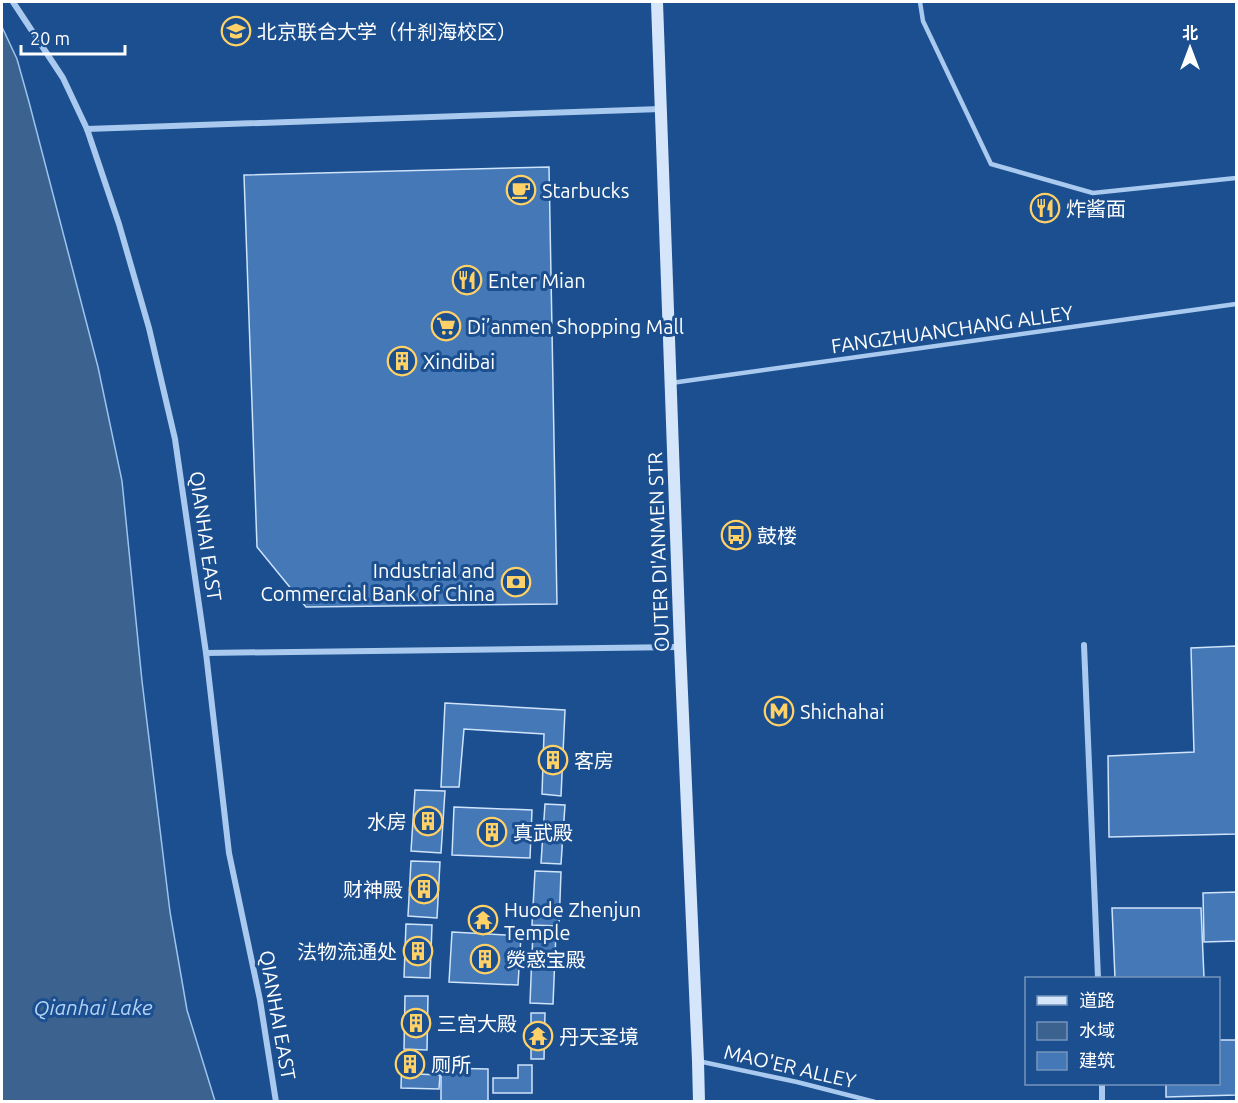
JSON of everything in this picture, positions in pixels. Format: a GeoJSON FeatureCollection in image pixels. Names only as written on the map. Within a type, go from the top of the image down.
{"type":"FeatureCollection","features":[{"type":"Feature","properties":{"kind":"main road","name":"OUTER DI'ANMEN STR"},"geometry":{"type":"LineString","coordinates":[[657,2],[699,1101]]}},
{"type":"Feature","properties":{"kind":"street","name":"QIANHAI EAST"},"geometry":{"type":"LineString","coordinates":[[13,2],[63,78],[87,129],[119,224],[149,328],[175,439],[206,653],[230,853],[260,1000],[276,1101]]}},
{"type":"Feature","properties":{"kind":"street"},"geometry":{"type":"LineString","coordinates":[[87,129],[661,109]]}},
{"type":"Feature","properties":{"kind":"street"},"geometry":{"type":"LineString","coordinates":[[1084,645],[1098,977]]}},
{"type":"Feature","properties":{"kind":"street"},"geometry":{"type":"LineString","coordinates":[[206,653],[680,647]]}},
{"type":"Feature","properties":{"kind":"street"},"geometry":{"type":"LineString","coordinates":[[1102,1085],[1102,1101]]}},
{"type":"Feature","properties":{"kind":"lane"},"geometry":{"type":"LineString","coordinates":[[920,2],[923,21],[991,164],[1093,193],[1236,178]]}},
{"type":"Feature","properties":{"kind":"lane","name":"FANGZHUANCHANG ALLEY"},"geometry":{"type":"LineString","coordinates":[[671,383],[1236,304]]}},
{"type":"Feature","properties":{"kind":"lane","name":"MAO'ER ALLEY"},"geometry":{"type":"LineString","coordinates":[[698,1061],[875,1101]]}},
{"type":"Feature","properties":{"kind":"water","name":"Qianhai Lake"},"geometry":{"type":"Polygon","coordinates":[[[2,27],[17,59],[29,102],[98,367],[122,481],[142,681],[170,912],[187,1010],[215,1101],[2,1101],[2,27]]]}},
{"type":"Feature","properties":{"kind":"building","name":"Xindibai"},"geometry":{"type":"Polygon","coordinates":[[[549,167],[557,604],[306,607],[257,547],[244,175],[549,167]]]}},
{"type":"Feature","properties":{"kind":"building"},"geometry":{"type":"Polygon","coordinates":[[[1236,646],[1236,834],[1109,837],[1108,756],[1194,752],[1191,648],[1236,646]]]}},
{"type":"Feature","properties":{"kind":"building","name":"客房"},"geometry":{"type":"Polygon","coordinates":[[[445,703],[565,710],[561,796],[542,794],[544,734],[464,729],[459,787],[441,787],[445,703]]]}},
{"type":"Feature","properties":{"kind":"building","name":"水房"},"geometry":{"type":"Polygon","coordinates":[[[415,790],[445,791],[441,853],[411,851],[415,790]]]}},
{"type":"Feature","properties":{"kind":"building"},"geometry":{"type":"Polygon","coordinates":[[[545,804],[565,805],[561,864],[541,863],[545,804]]]}},
{"type":"Feature","properties":{"kind":"building","name":"真武殿"},"geometry":{"type":"Polygon","coordinates":[[[454,807],[532,810],[530,858],[452,855],[454,807]]]}},
{"type":"Feature","properties":{"kind":"building","name":"财神殿"},"geometry":{"type":"Polygon","coordinates":[[[411,861],[440,862],[437,918],[408,916],[411,861]]]}},
{"type":"Feature","properties":{"kind":"building"},"geometry":{"type":"Polygon","coordinates":[[[535,871],[561,872],[559,926],[532,925],[535,871]]]}},
{"type":"Feature","properties":{"kind":"building"},"geometry":{"type":"Polygon","coordinates":[[[1236,892],[1236,941],[1204,942],[1203,893],[1236,892]]]}},
{"type":"Feature","properties":{"kind":"building"},"geometry":{"type":"Polygon","coordinates":[[[1112,908],[1201,908],[1204,977],[1115,977],[1112,908]]]}},
{"type":"Feature","properties":{"kind":"building","name":"法物流通处"},"geometry":{"type":"Polygon","coordinates":[[[406,924],[432,925],[430,978],[404,977],[406,924]]]}},
{"type":"Feature","properties":{"kind":"building","name":"熒惑宝殿"},"geometry":{"type":"Polygon","coordinates":[[[452,932],[521,936],[518,985],[449,982],[452,932]]]}},
{"type":"Feature","properties":{"kind":"building"},"geometry":{"type":"Polygon","coordinates":[[[533,932],[556,933],[555,956],[532,954],[533,932]]]}},
{"type":"Feature","properties":{"kind":"building"},"geometry":{"type":"Polygon","coordinates":[[[532,954],[555,956],[553,1004],[530,1003],[532,954]]]}},
{"type":"Feature","properties":{"kind":"building","name":"三宫大殿"},"geometry":{"type":"Polygon","coordinates":[[[405,996],[428,996],[427,1050],[404,1049],[405,996]]]}},
{"type":"Feature","properties":{"kind":"building","name":"丹天圣境"},"geometry":{"type":"Polygon","coordinates":[[[531,1013],[545,1013],[544,1059],[531,1059],[531,1013]]]}},
{"type":"Feature","properties":{"kind":"building"},"geometry":{"type":"Polygon","coordinates":[[[1220,1040],[1236,1040],[1236,1095],[1166,1097],[1166,1085],[1220,1085],[1220,1040]]]}},
{"type":"Feature","properties":{"kind":"building","name":"厕所"},"geometry":{"type":"Polygon","coordinates":[[[402,1053],[418,1054],[417,1074],[440,1075],[439,1089],[401,1088],[402,1053]]]}},
{"type":"Feature","properties":{"kind":"building"},"geometry":{"type":"Polygon","coordinates":[[[518,1065],[532,1065],[532,1093],[493,1093],[493,1078],[518,1078],[518,1065]]]}},
{"type":"Feature","properties":{"kind":"building"},"geometry":{"type":"Polygon","coordinates":[[[441,1068],[488,1069],[488,1102],[441,1102],[441,1068]]]}},
{"type":"Feature","properties":{"kind":"place","name":"北京联合大学（什刹海校区）"},"geometry":{"type":"Point","coordinates":[236,31]}},
{"type":"Feature","properties":{"kind":"place","name":"Starbucks"},"geometry":{"type":"Point","coordinates":[521,190]}},
{"type":"Feature","properties":{"kind":"place","name":"炸酱面"},"geometry":{"type":"Point","coordinates":[1045,208]}},
{"type":"Feature","properties":{"kind":"place","name":"Enter Mian"},"geometry":{"type":"Point","coordinates":[467,280]}},
{"type":"Feature","properties":{"kind":"place","name":"Di’anmen Shopping Mall"},"geometry":{"type":"Point","coordinates":[446,326]}},
{"type":"Feature","properties":{"kind":"place","name":"Xindibai"},"geometry":{"type":"Point","coordinates":[402,361]}},
{"type":"Feature","properties":{"kind":"place","name":"鼓楼"},"geometry":{"type":"Point","coordinates":[736,535]}},
{"type":"Feature","properties":{"kind":"place","name":"Industrial and Commercial Bank of China"},"geometry":{"type":"Point","coordinates":[516,582]}},
{"type":"Feature","properties":{"kind":"place","name":"Shichahai"},"geometry":{"type":"Point","coordinates":[779,711]}},
{"type":"Feature","properties":{"kind":"place","name":"客房"},"geometry":{"type":"Point","coordinates":[553,760]}},
{"type":"Feature","properties":{"kind":"place","name":"水房"},"geometry":{"type":"Point","coordinates":[428,821]}},
{"type":"Feature","properties":{"kind":"place","name":"真武殿"},"geometry":{"type":"Point","coordinates":[492,832]}},
{"type":"Feature","properties":{"kind":"place","name":"财神殿"},"geometry":{"type":"Point","coordinates":[424,889]}},
{"type":"Feature","properties":{"kind":"place","name":"Huode Zhenjun Temple"},"geometry":{"type":"Point","coordinates":[483,920]}},
{"type":"Feature","properties":{"kind":"place","name":"法物流通处"},"geometry":{"type":"Point","coordinates":[418,951]}},
{"type":"Feature","properties":{"kind":"place","name":"熒惑宝殿"},"geometry":{"type":"Point","coordinates":[485,959]}},
{"type":"Feature","properties":{"kind":"place","name":"三宫大殿"},"geometry":{"type":"Point","coordinates":[416,1023]}},
{"type":"Feature","properties":{"kind":"place","name":"丹天圣境"},"geometry":{"type":"Point","coordinates":[538,1036]}},
{"type":"Feature","properties":{"kind":"place","name":"厕所"},"geometry":{"type":"Point","coordinates":[410,1064]}}]}
